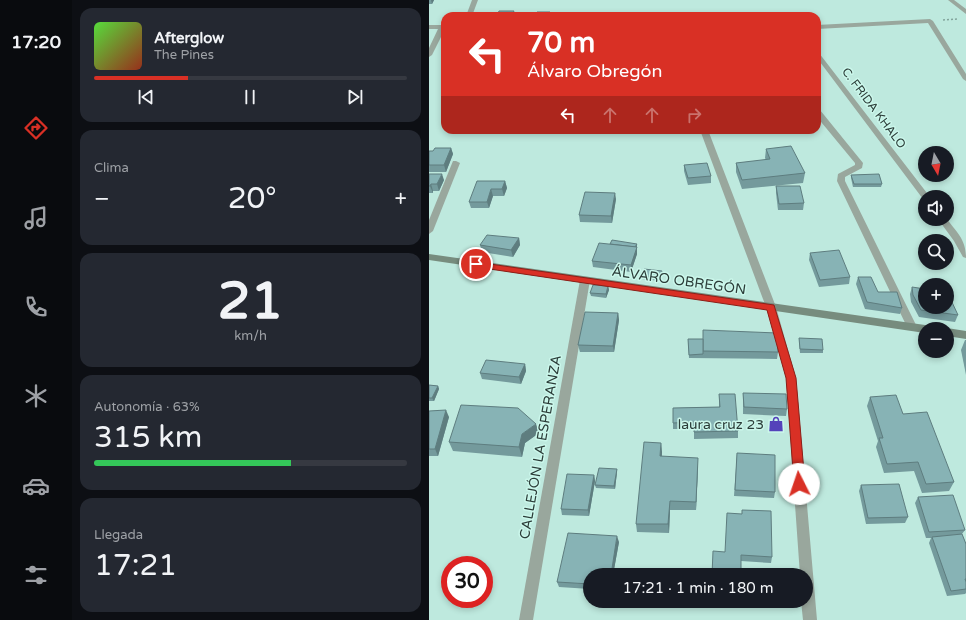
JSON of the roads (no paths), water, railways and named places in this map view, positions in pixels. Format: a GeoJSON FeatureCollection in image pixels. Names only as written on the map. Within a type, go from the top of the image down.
{"type":"FeatureCollection","features":[{"type":"Feature","properties":{"kind":"street"},"geometry":{"type":"LineString","coordinates":[[470,12],[475,0]]}},
{"type":"Feature","properties":{"kind":"street"},"geometry":{"type":"LineString","coordinates":[[951,0],[966,12]]}},
{"type":"Feature","properties":{"kind":"street"},"geometry":{"type":"LineString","coordinates":[[821,27],[931,21],[966,79]]}},
{"type":"Feature","properties":{"kind":"street"},"geometry":{"type":"LineString","coordinates":[[429,27],[441,27]]}},
{"type":"Feature","properties":{"kind":"street"},"geometry":{"type":"LineString","coordinates":[[429,55],[441,31]]}},
{"type":"Feature","properties":{"kind":"street","name":"C. FRIDA KHALO"},"geometry":{"type":"LineString","coordinates":[[821,59],[921,190]]}},
{"type":"Feature","properties":{"kind":"street"},"geometry":{"type":"LineString","coordinates":[[821,117],[859,163],[859,166],[841,176],[841,181],[912,327]]}},
{"type":"Feature","properties":{"kind":"street"},"geometry":{"type":"LineString","coordinates":[[706,134],[771,307],[791,378],[810,620]]}},
{"type":"Feature","properties":{"kind":"street"},"geometry":{"type":"LineString","coordinates":[[429,231],[456,163]]}},
{"type":"Feature","properties":{"kind":"street"},"geometry":{"type":"LineString","coordinates":[[947,226],[958,240],[966,255]]}},
{"type":"Feature","properties":{"kind":"street","name":"ÁLVARO OBREGÓN"},"geometry":{"type":"LineString","coordinates":[[429,257],[918,328]]}},
{"type":"Feature","properties":{"kind":"street","name":"CALLEJÓN LA ESPERANZA"},"geometry":{"type":"LineString","coordinates":[[526,620],[585,280]]}},
{"type":"Feature","properties":{"kind":"street"},"geometry":{"type":"LineString","coordinates":[[954,333],[966,335]]}},
{"type":"Feature","properties":{"kind":"place","name":"laura cruz 23"},"geometry":{"type":"Point","coordinates":[776,424]}}]}
